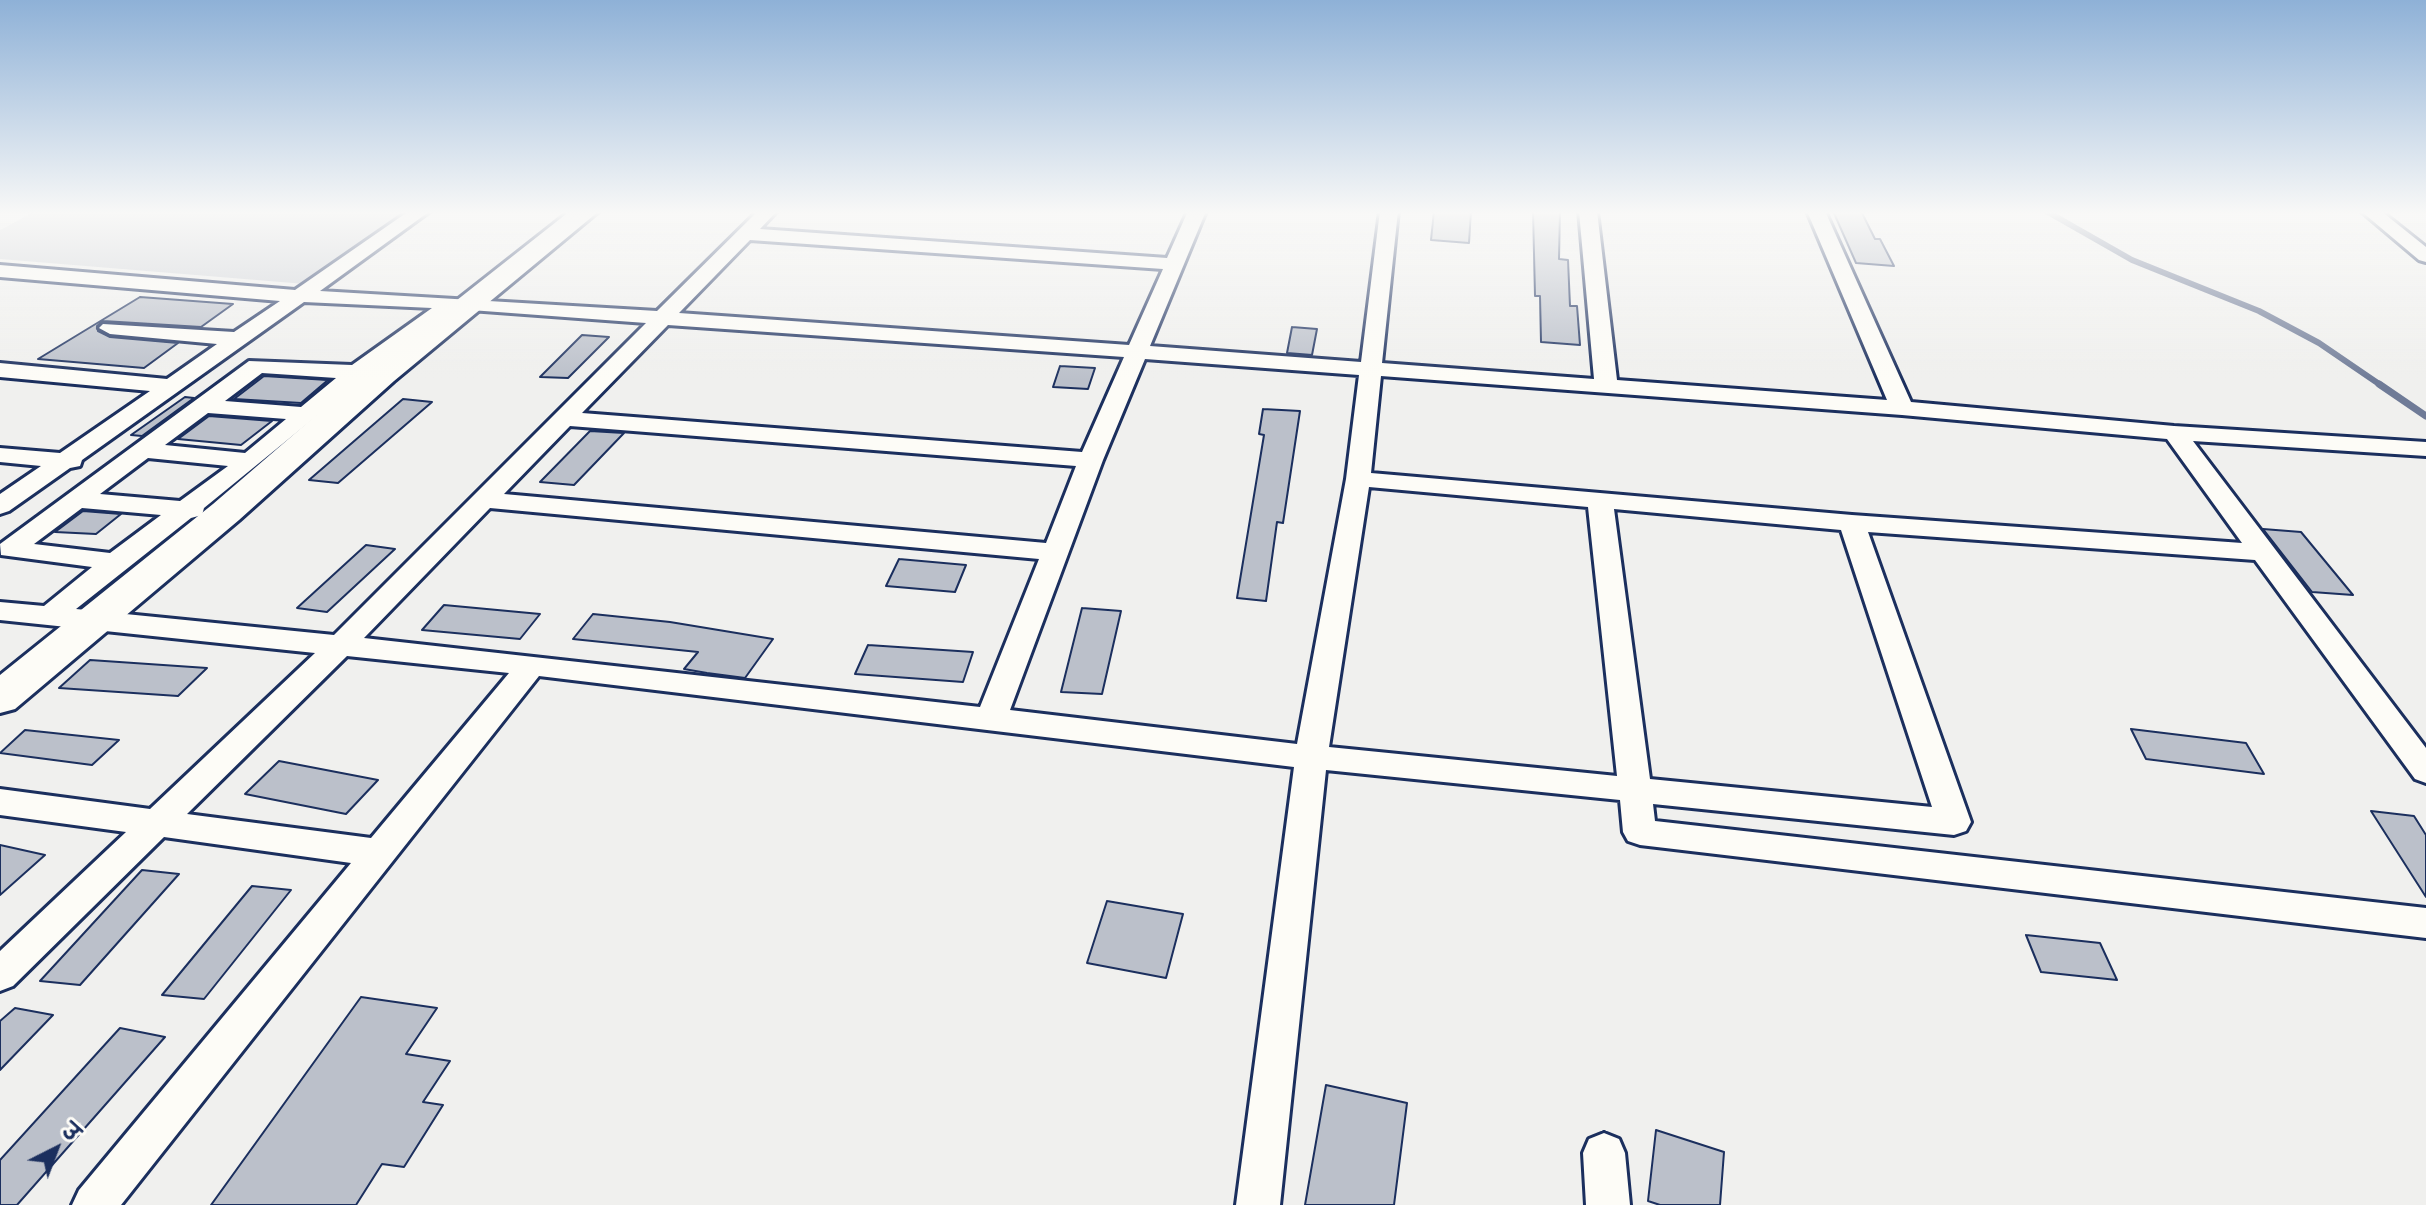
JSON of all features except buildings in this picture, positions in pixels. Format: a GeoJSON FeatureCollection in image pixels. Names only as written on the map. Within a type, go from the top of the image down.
{"type":"FeatureCollection","features":[{"type":"Feature","properties":{"kind":"main road"},"geometry":{"type":"LineString","coordinates":[[0,698],[226,512],[370,373],[511,267]]}},
{"type":"Feature","properties":{"kind":"street"},"geometry":{"type":"LineString","coordinates":[[0,506],[339,267]]}},
{"type":"Feature","properties":{"kind":"street"},"geometry":{"type":"LineString","coordinates":[[0,975],[342,644],[567,419],[712,267]]}},
{"type":"Feature","properties":{"kind":"street"},"geometry":{"type":"LineString","coordinates":[[991,719],[1091,460],[1174,267]]}},
{"type":"Feature","properties":{"kind":"street"},"geometry":{"type":"LineString","coordinates":[[1258,1205],[1311,757],[1358,479],[1382,267]]}},
{"type":"Feature","properties":{"kind":"street"},"geometry":{"type":"LineString","coordinates":[[1594,267],[1606,386]]}},
{"type":"Feature","properties":{"kind":"street"},"geometry":{"type":"LineString","coordinates":[[1841,267],[1902,408]]}},
{"type":"Feature","properties":{"kind":"street"},"geometry":{"type":"LineString","coordinates":[[0,271],[297,296],[462,304],[1139,352],[1902,408],[2174,433],[2426,449]]}},
{"type":"Feature","properties":{"kind":"street"},"geometry":{"type":"LineString","coordinates":[[110,328],[236,339]]}},
{"type":"Feature","properties":{"kind":"street"},"geometry":{"type":"LineString","coordinates":[[115,562],[10,549],[257,366],[370,373]]}},
{"type":"Feature","properties":{"kind":"street"},"geometry":{"type":"LineString","coordinates":[[0,370],[223,390]]}},
{"type":"Feature","properties":{"kind":"street"},"geometry":{"type":"LineString","coordinates":[[50,616],[306,414],[370,373]]}},
{"type":"Feature","properties":{"kind":"street"},"geometry":{"type":"LineString","coordinates":[[201,406],[306,414]]}},
{"type":"Feature","properties":{"kind":"street"},"geometry":{"type":"LineString","coordinates":[[567,419],[1091,460]]}},
{"type":"Feature","properties":{"kind":"street"},"geometry":{"type":"LineString","coordinates":[[2174,433],[2426,771]]}},
{"type":"Feature","properties":{"kind":"street"},"geometry":{"type":"LineString","coordinates":[[0,455],[62,460],[131,457],[250,461]]}},
{"type":"Feature","properties":{"kind":"street"},"geometry":{"type":"LineString","coordinates":[[1358,479],[1852,523],[2265,553]]}},
{"type":"Feature","properties":{"kind":"street"},"geometry":{"type":"LineString","coordinates":[[75,500],[226,512]]}},
{"type":"Feature","properties":{"kind":"street"},"geometry":{"type":"LineString","coordinates":[[484,500],[1056,552]]}},
{"type":"Feature","properties":{"kind":"street"},"geometry":{"type":"LineString","coordinates":[[1600,501],[1640,832],[2426,923]]}},
{"type":"Feature","properties":{"kind":"street"},"geometry":{"type":"LineString","coordinates":[[0,611],[532,665],[1311,757],[1954,822],[1852,523]]}},
{"type":"Feature","properties":{"kind":"street"},"geometry":{"type":"LineString","coordinates":[[94,1205],[532,665]]}},
{"type":"Feature","properties":{"kind":"street"},"geometry":{"type":"LineString","coordinates":[[0,802],[379,853]]}},
{"type":"Feature","properties":{"kind":"street"},"geometry":{"type":"LineString","coordinates":[[1604,1153],[1608,1205]]}},
{"type":"Feature","properties":{"kind":"shaded area"},"geometry":{"type":"Polygon","coordinates":[[[100,267],[328,267],[305,284],[100,267]]]}},
{"type":"Feature","properties":{"kind":"waterway"},"geometry":{"type":"LineString","coordinates":[[2150,267],[2259,311],[2319,343],[2382,386]]}},
{"type":"Feature","properties":{"kind":"waterway"},"geometry":{"type":"LineString","coordinates":[[2379,384],[2426,416]]}}]}
